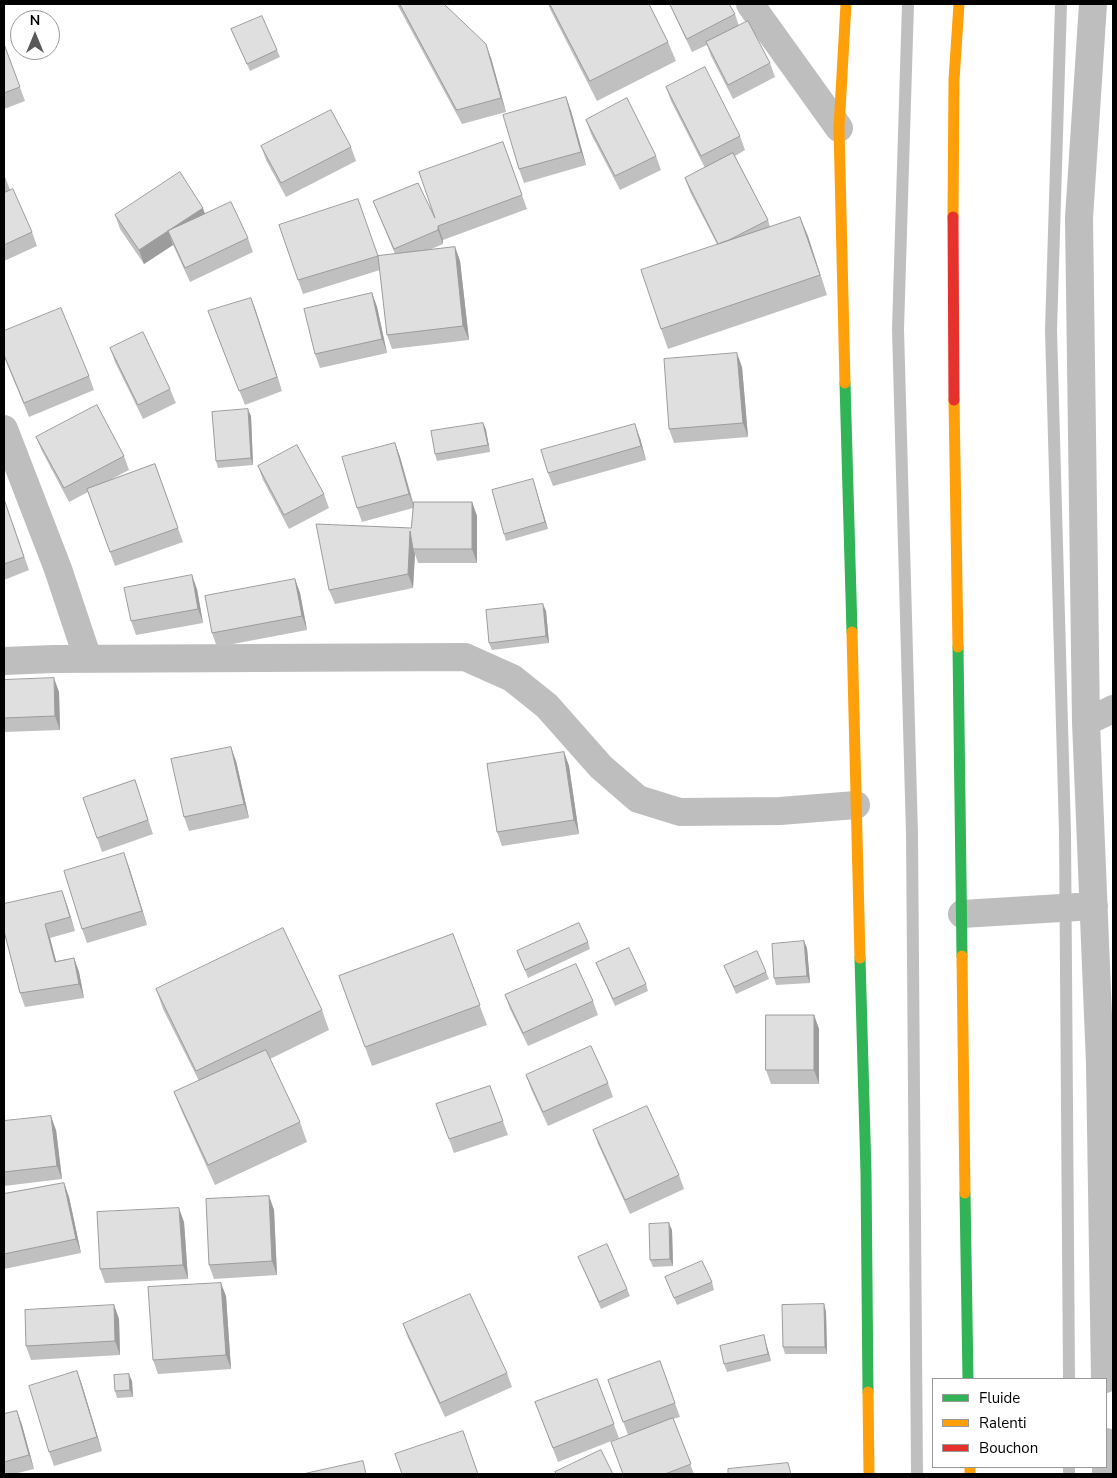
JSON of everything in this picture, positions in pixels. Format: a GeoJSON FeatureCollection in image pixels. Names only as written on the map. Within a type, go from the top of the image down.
{"type":"FeatureCollection","features":[{"type":"Feature","properties":{"kind":"main road"},"geometry":{"type":"LineString","coordinates":[[846,4],[839,128],[866,1173],[869,1474]]}},
{"type":"Feature","properties":{"kind":"main road"},"geometry":{"type":"LineString","coordinates":[[959,4],[954,80],[953,302],[968,1378]]}},
{"type":"Feature","properties":{"kind":"street"},"geometry":{"type":"LineString","coordinates":[[750,4],[839,128]]}},
{"type":"Feature","properties":{"kind":"street"},"geometry":{"type":"LineString","coordinates":[[1093,4],[1079,218],[1086,722],[1094,906],[1107,1061],[1105,1378]]}},
{"type":"Feature","properties":{"kind":"street"},"geometry":{"type":"LineString","coordinates":[[4,429],[58,569],[88,659]]}},
{"type":"Feature","properties":{"kind":"street"},"geometry":{"type":"LineString","coordinates":[[4,661],[465,657],[512,678],[547,706],[601,768],[638,799],[680,812],[780,811],[856,805]]}},
{"type":"Feature","properties":{"kind":"street"},"geometry":{"type":"LineString","coordinates":[[1086,722],[1113,709]]}},
{"type":"Feature","properties":{"kind":"street"},"geometry":{"type":"LineString","coordinates":[[962,914],[1094,906]]}},
{"type":"Feature","properties":{"kind":"building"},"geometry":{"type":"Polygon","coordinates":[[[400,4],[444,4],[486,44],[501,98],[457,110],[400,4]]]}},
{"type":"Feature","properties":{"kind":"building"},"geometry":{"type":"Polygon","coordinates":[[[550,4],[649,4],[668,42],[590,81],[550,4]]]}},
{"type":"Feature","properties":{"kind":"building"},"geometry":{"type":"Polygon","coordinates":[[[670,4],[729,4],[735,14],[687,39],[670,4]]]}},
{"type":"Feature","properties":{"kind":"building"},"geometry":{"type":"Polygon","coordinates":[[[262,16],[277,50],[247,64],[231,29],[262,16]]]}},
{"type":"Feature","properties":{"kind":"building"},"geometry":{"type":"Polygon","coordinates":[[[748,21],[770,63],[728,85],[706,42],[748,21]]]}},
{"type":"Feature","properties":{"kind":"building"},"geometry":{"type":"Polygon","coordinates":[[[4,44],[20,87],[4,93],[4,44]]]}},
{"type":"Feature","properties":{"kind":"building"},"geometry":{"type":"Polygon","coordinates":[[[705,67],[740,136],[701,156],[666,87],[705,67]]]}},
{"type":"Feature","properties":{"kind":"building"},"geometry":{"type":"Polygon","coordinates":[[[566,97],[581,152],[519,169],[503,115],[566,97]]]}},
{"type":"Feature","properties":{"kind":"building"},"geometry":{"type":"Polygon","coordinates":[[[627,98],[656,156],[615,176],[586,120],[627,98]]]}},
{"type":"Feature","properties":{"kind":"building"},"geometry":{"type":"Polygon","coordinates":[[[331,110],[351,147],[281,183],[261,146],[331,110]]]}},
{"type":"Feature","properties":{"kind":"building"},"geometry":{"type":"Polygon","coordinates":[[[503,142],[522,195],[438,226],[438,230],[394,249],[373,201],[418,183],[435,218],[419,172],[503,142]]]}},
{"type":"Feature","properties":{"kind":"building"},"geometry":{"type":"Polygon","coordinates":[[[733,153],[768,220],[718,244],[685,178],[733,153]]]}},
{"type":"Feature","properties":{"kind":"building"},"geometry":{"type":"Polygon","coordinates":[[[180,172],[203,208],[139,250],[115,215],[180,172]]]}},
{"type":"Feature","properties":{"kind":"building"},"geometry":{"type":"Polygon","coordinates":[[[13,189],[32,232],[4,245],[4,193],[13,189]]]}},
{"type":"Feature","properties":{"kind":"building"},"geometry":{"type":"Polygon","coordinates":[[[358,199],[378,256],[298,280],[279,225],[358,199]]]}},
{"type":"Feature","properties":{"kind":"building"},"geometry":{"type":"Polygon","coordinates":[[[231,202],[248,238],[185,268],[168,231],[231,202]]]}},
{"type":"Feature","properties":{"kind":"building"},"geometry":{"type":"Polygon","coordinates":[[[800,217],[820,275],[661,329],[641,270],[800,217]]]}},
{"type":"Feature","properties":{"kind":"building"},"geometry":{"type":"Polygon","coordinates":[[[455,247],[463,326],[387,335],[378,256],[455,247]]]}},
{"type":"Feature","properties":{"kind":"building"},"geometry":{"type":"Polygon","coordinates":[[[372,293],[382,339],[315,354],[304,309],[372,293]]]}},
{"type":"Feature","properties":{"kind":"building"},"geometry":{"type":"Polygon","coordinates":[[[251,298],[277,377],[239,391],[208,311],[251,298]]]}},
{"type":"Feature","properties":{"kind":"building"},"geometry":{"type":"Polygon","coordinates":[[[61,308],[89,376],[24,403],[4,355],[4,331],[61,308]]]}},
{"type":"Feature","properties":{"kind":"building"},"geometry":{"type":"Polygon","coordinates":[[[143,332],[170,389],[138,405],[110,348],[143,332]]]}},
{"type":"Feature","properties":{"kind":"building"},"geometry":{"type":"Polygon","coordinates":[[[737,353],[743,423],[669,429],[664,359],[737,353]]]}},
{"type":"Feature","properties":{"kind":"building"},"geometry":{"type":"Polygon","coordinates":[[[97,405],[124,456],[64,488],[36,437],[97,405]]]}},
{"type":"Feature","properties":{"kind":"building"},"geometry":{"type":"Polygon","coordinates":[[[248,409],[251,458],[216,461],[212,412],[248,409]]]}},
{"type":"Feature","properties":{"kind":"building"},"geometry":{"type":"Polygon","coordinates":[[[483,423],[488,445],[435,454],[431,431],[483,423]]]}},
{"type":"Feature","properties":{"kind":"building"},"geometry":{"type":"Polygon","coordinates":[[[635,424],[641,446],[548,473],[541,450],[635,424]]]}},
{"type":"Feature","properties":{"kind":"building"},"geometry":{"type":"Polygon","coordinates":[[[395,443],[409,494],[357,508],[342,457],[395,443]]]}},
{"type":"Feature","properties":{"kind":"building"},"geometry":{"type":"Polygon","coordinates":[[[297,445],[324,494],[284,515],[258,466],[297,445]]]}},
{"type":"Feature","properties":{"kind":"building"},"geometry":{"type":"Polygon","coordinates":[[[155,464],[178,528],[110,552],[87,489],[155,464]]]}},
{"type":"Feature","properties":{"kind":"building"},"geometry":{"type":"Polygon","coordinates":[[[533,479],[545,522],[504,534],[492,490],[533,479]]]}},
{"type":"Feature","properties":{"kind":"building"},"geometry":{"type":"Polygon","coordinates":[[[4,499],[24,557],[4,564],[4,499]]]}},
{"type":"Feature","properties":{"kind":"building"},"geometry":{"type":"Polygon","coordinates":[[[414,502],[472,502],[472,549],[413,549],[410,531],[408,574],[329,590],[316,524],[411,528],[414,502]]]}},
{"type":"Feature","properties":{"kind":"building"},"geometry":{"type":"Polygon","coordinates":[[[192,575],[198,609],[131,621],[124,588],[192,575]]]}},
{"type":"Feature","properties":{"kind":"building"},"geometry":{"type":"Polygon","coordinates":[[[295,579],[302,616],[212,633],[205,596],[295,579]]]}},
{"type":"Feature","properties":{"kind":"building"},"geometry":{"type":"Polygon","coordinates":[[[543,604],[546,636],[489,643],[486,610],[543,604]]]}},
{"type":"Feature","properties":{"kind":"building"},"geometry":{"type":"Polygon","coordinates":[[[54,678],[55,716],[4,718],[4,680],[54,678]]]}},
{"type":"Feature","properties":{"kind":"building"},"geometry":{"type":"Polygon","coordinates":[[[231,747],[244,804],[184,817],[171,759],[231,747]]]}},
{"type":"Feature","properties":{"kind":"building"},"geometry":{"type":"Polygon","coordinates":[[[564,752],[574,820],[497,832],[487,764],[564,752]]]}},
{"type":"Feature","properties":{"kind":"building"},"geometry":{"type":"Polygon","coordinates":[[[135,780],[148,820],[97,838],[83,798],[135,780]]]}},
{"type":"Feature","properties":{"kind":"building"},"geometry":{"type":"Polygon","coordinates":[[[124,853],[142,911],[82,929],[64,871],[124,853]]]}},
{"type":"Feature","properties":{"kind":"building"},"geometry":{"type":"Polygon","coordinates":[[[62,891],[70,917],[45,924],[55,962],[74,958],[79,984],[20,993],[4,931],[4,904],[62,891]]]}},
{"type":"Feature","properties":{"kind":"building"},"geometry":{"type":"Polygon","coordinates":[[[579,923],[588,942],[525,970],[517,951],[579,923]]]}},
{"type":"Feature","properties":{"kind":"building"},"geometry":{"type":"Polygon","coordinates":[[[283,928],[322,1010],[196,1071],[156,989],[283,928]]]}},
{"type":"Feature","properties":{"kind":"building"},"geometry":{"type":"Polygon","coordinates":[[[453,934],[480,1005],[365,1047],[339,976],[453,934]]]}},
{"type":"Feature","properties":{"kind":"building"},"geometry":{"type":"Polygon","coordinates":[[[804,941],[807,976],[774,978],[772,944],[804,941]]]}},
{"type":"Feature","properties":{"kind":"building"},"geometry":{"type":"Polygon","coordinates":[[[629,948],[646,984],[613,999],[596,963],[629,948]]]}},
{"type":"Feature","properties":{"kind":"building"},"geometry":{"type":"Polygon","coordinates":[[[757,951],[766,972],[734,987],[724,966],[757,951]]]}},
{"type":"Feature","properties":{"kind":"building"},"geometry":{"type":"Polygon","coordinates":[[[576,964],[593,1001],[523,1033],[505,995],[576,964]]]}},
{"type":"Feature","properties":{"kind":"building"},"geometry":{"type":"Polygon","coordinates":[[[766,1015],[814,1015],[814,1070],[766,1070],[766,1015]]]}},
{"type":"Feature","properties":{"kind":"building"},"geometry":{"type":"Polygon","coordinates":[[[591,1046],[608,1083],[543,1112],[526,1075],[591,1046]]]}},
{"type":"Feature","properties":{"kind":"building"},"geometry":{"type":"Polygon","coordinates":[[[266,1050],[300,1122],[208,1165],[174,1092],[266,1050]]]}},
{"type":"Feature","properties":{"kind":"building"},"geometry":{"type":"Polygon","coordinates":[[[490,1086],[503,1121],[449,1139],[436,1104],[490,1086]]]}},
{"type":"Feature","properties":{"kind":"building"},"geometry":{"type":"Polygon","coordinates":[[[647,1106],[679,1175],[625,1200],[593,1130],[647,1106]]]}},
{"type":"Feature","properties":{"kind":"building"},"geometry":{"type":"Polygon","coordinates":[[[51,1116],[57,1166],[4,1172],[4,1121],[51,1116]]]}},
{"type":"Feature","properties":{"kind":"building"},"geometry":{"type":"Polygon","coordinates":[[[64,1183],[76,1239],[4,1254],[4,1194],[64,1183]]]}},
{"type":"Feature","properties":{"kind":"building"},"geometry":{"type":"Polygon","coordinates":[[[269,1196],[272,1261],[209,1265],[206,1199],[269,1196]]]}},
{"type":"Feature","properties":{"kind":"building"},"geometry":{"type":"Polygon","coordinates":[[[179,1208],[183,1265],[100,1269],[97,1212],[179,1208]]]}},
{"type":"Feature","properties":{"kind":"building"},"geometry":{"type":"Polygon","coordinates":[[[669,1223],[670,1259],[650,1260],[649,1224],[669,1223]]]}},
{"type":"Feature","properties":{"kind":"building"},"geometry":{"type":"Polygon","coordinates":[[[607,1244],[627,1289],[599,1302],[578,1257],[607,1244]]]}},
{"type":"Feature","properties":{"kind":"building"},"geometry":{"type":"Polygon","coordinates":[[[702,1261],[712,1282],[674,1298],[665,1277],[702,1261]]]}},
{"type":"Feature","properties":{"kind":"building"},"geometry":{"type":"Polygon","coordinates":[[[221,1283],[226,1355],[153,1360],[148,1287],[221,1283]]]}},
{"type":"Feature","properties":{"kind":"building"},"geometry":{"type":"Polygon","coordinates":[[[470,1294],[507,1373],[440,1403],[403,1324],[470,1294]]]}},
{"type":"Feature","properties":{"kind":"building"},"geometry":{"type":"Polygon","coordinates":[[[824,1304],[825,1347],[783,1347],[782,1305],[824,1304]]]}},
{"type":"Feature","properties":{"kind":"building"},"geometry":{"type":"Polygon","coordinates":[[[114,1305],[115,1341],[26,1346],[25,1310],[114,1305]]]}},
{"type":"Feature","properties":{"kind":"building"},"geometry":{"type":"Polygon","coordinates":[[[764,1335],[768,1354],[724,1364],[720,1346],[764,1335]]]}},
{"type":"Feature","properties":{"kind":"building"},"geometry":{"type":"Polygon","coordinates":[[[660,1361],[675,1403],[623,1422],[608,1380],[660,1361]]]}},
{"type":"Feature","properties":{"kind":"building"},"geometry":{"type":"Polygon","coordinates":[[[77,1371],[97,1437],[49,1452],[29,1386],[77,1371]]]}},
{"type":"Feature","properties":{"kind":"building"},"geometry":{"type":"Polygon","coordinates":[[[129,1374],[130,1390],[115,1391],[114,1375],[129,1374]]]}},
{"type":"Feature","properties":{"kind":"building"},"geometry":{"type":"Polygon","coordinates":[[[597,1379],[614,1424],[553,1448],[535,1402],[597,1379]]]}},
{"type":"Feature","properties":{"kind":"building"},"geometry":{"type":"Polygon","coordinates":[[[17,1411],[29,1455],[4,1462],[4,1414],[17,1411]]]}},
{"type":"Feature","properties":{"kind":"building"},"geometry":{"type":"Polygon","coordinates":[[[673,1418],[691,1464],[665,1474],[623,1474],[611,1442],[673,1418]]]}},
{"type":"Feature","properties":{"kind":"building"},"geometry":{"type":"Polygon","coordinates":[[[463,1431],[478,1474],[402,1474],[395,1454],[463,1431]]]}},
{"type":"Feature","properties":{"kind":"building"},"geometry":{"type":"Polygon","coordinates":[[[601,1450],[613,1474],[557,1474],[555,1472],[601,1450]]]}},
{"type":"Feature","properties":{"kind":"building"},"geometry":{"type":"Polygon","coordinates":[[[363,1461],[366,1474],[303,1474],[363,1461]]]}},
{"type":"Feature","properties":{"kind":"building"},"geometry":{"type":"Polygon","coordinates":[[[788,1463],[791,1474],[728,1474],[728,1469],[788,1463]]]}},
{"type":"Feature","properties":{"kind":"waterway"},"geometry":{"type":"LineString","coordinates":[[908,4],[898,329],[912,834],[917,1474]]}},
{"type":"Feature","properties":{"kind":"waterway"},"geometry":{"type":"LineString","coordinates":[[1061,4],[1051,330],[1065,832],[1069,1378]]}},
{"type":"Feature","properties":{"kind":"waterway"},"geometry":{"type":"LineString","coordinates":[[1069,1468],[1069,1474]]}},
{"type":"Feature","properties":{"kind":"traffic: fast"},"geometry":{"type":"LineString","coordinates":[[845,383],[852,632]]}},
{"type":"Feature","properties":{"kind":"traffic: fast"},"geometry":{"type":"LineString","coordinates":[[958,647],[962,956]]}},
{"type":"Feature","properties":{"kind":"traffic: fast"},"geometry":{"type":"LineString","coordinates":[[860,958],[866,1173],[868,1392]]}},
{"type":"Feature","properties":{"kind":"traffic: fast"},"geometry":{"type":"LineString","coordinates":[[965,1193],[968,1378]]}},
{"type":"Feature","properties":{"kind":"traffic: slow"},"geometry":{"type":"LineString","coordinates":[[845,383],[839,128],[846,4]]}},
{"type":"Feature","properties":{"kind":"traffic: slow"},"geometry":{"type":"LineString","coordinates":[[953,217],[954,80],[959,4]]}},
{"type":"Feature","properties":{"kind":"traffic: slow"},"geometry":{"type":"LineString","coordinates":[[954,400],[958,647]]}},
{"type":"Feature","properties":{"kind":"traffic: slow"},"geometry":{"type":"LineString","coordinates":[[852,632],[860,958]]}},
{"type":"Feature","properties":{"kind":"traffic: slow"},"geometry":{"type":"LineString","coordinates":[[962,956],[965,1193]]}},
{"type":"Feature","properties":{"kind":"traffic: slow"},"geometry":{"type":"LineString","coordinates":[[868,1392],[869,1474]]}},
{"type":"Feature","properties":{"kind":"traffic: slow"},"geometry":{"type":"LineString","coordinates":[[970,1468],[970,1474]]}},
{"type":"Feature","properties":{"kind":"traffic: jam"},"geometry":{"type":"LineString","coordinates":[[953,217],[954,400]]}}]}
